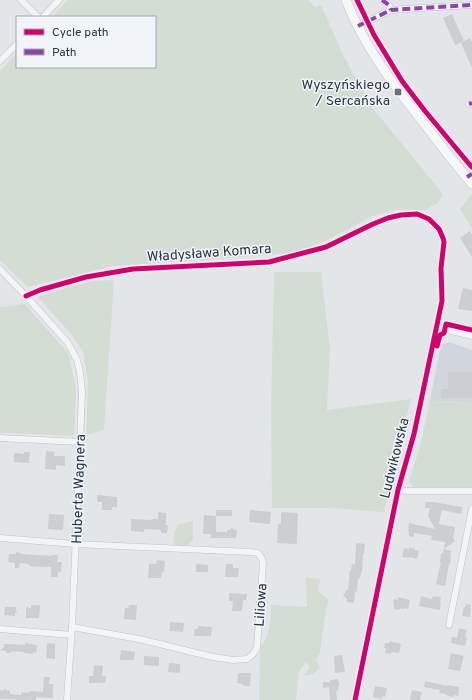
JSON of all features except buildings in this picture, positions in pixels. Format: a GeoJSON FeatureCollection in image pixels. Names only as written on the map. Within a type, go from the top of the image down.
{"type":"FeatureCollection","features":[{"type":"Feature","properties":{"kind":"street"},"geometry":{"type":"LineString","coordinates":[[21,0],[37,16]]}},
{"type":"Feature","properties":{"kind":"street"},"geometry":{"type":"LineString","coordinates":[[44,16],[59,0]]}},
{"type":"Feature","properties":{"kind":"street"},"geometry":{"type":"LineString","coordinates":[[346,0],[369,48],[398,92],[470,178]]}},
{"type":"Feature","properties":{"kind":"street"},"geometry":{"type":"LineString","coordinates":[[382,0],[389,4],[392,10]]}},
{"type":"Feature","properties":{"kind":"street"},"geometry":{"type":"LineString","coordinates":[[358,26],[392,10],[472,5]]}},
{"type":"Feature","properties":{"kind":"street"},"geometry":{"type":"LineString","coordinates":[[0,61],[16,45]]}},
{"type":"Feature","properties":{"kind":"street","name":"Władysława Komara"},"geometry":{"type":"LineString","coordinates":[[26,296],[40,290],[86,277],[132,269],[269,262],[326,247],[378,222],[401,214],[417,214],[434,223]]}},
{"type":"Feature","properties":{"kind":"street","name":"Ludwikowska"},"geometry":{"type":"LineString","coordinates":[[355,700],[398,490],[414,434],[442,301],[441,268],[444,238],[434,223]]}},
{"type":"Feature","properties":{"kind":"street","name":"Huberta Wagnera"},"geometry":{"type":"LineString","coordinates":[[0,269],[68,343],[77,360],[80,372],[82,392],[76,544],[67,700]]}},
{"type":"Feature","properties":{"kind":"street"},"geometry":{"type":"LineString","coordinates":[[436,327],[472,336]]}},
{"type":"Feature","properties":{"kind":"street"},"geometry":{"type":"LineString","coordinates":[[0,438],[80,442]]}},
{"type":"Feature","properties":{"kind":"street"},"geometry":{"type":"LineString","coordinates":[[398,490],[472,491]]}},
{"type":"Feature","properties":{"kind":"street"},"geometry":{"type":"LineString","coordinates":[[449,625],[472,509]]}},
{"type":"Feature","properties":{"kind":"street"},"geometry":{"type":"LineString","coordinates":[[0,538],[76,544]]}},
{"type":"Feature","properties":{"kind":"street","name":"Liliowa"},"geometry":{"type":"LineString","coordinates":[[72,627],[214,657],[239,660],[247,659],[254,654],[257,648],[263,563],[262,558],[258,553],[251,552],[76,544]]}},
{"type":"Feature","properties":{"kind":"street"},"geometry":{"type":"LineString","coordinates":[[0,629],[71,634]]}},
{"type":"Feature","properties":{"kind":"shaded area"},"geometry":{"type":"Polygon","coordinates":[[[68,0],[308,0],[315,7],[321,5],[342,53],[371,106],[443,194],[438,203],[425,210],[394,210],[373,216],[321,243],[292,253],[113,266],[28,287],[0,260],[0,71],[16,54],[16,68],[156,68],[156,16],[53,16],[68,0]]]}},
{"type":"Feature","properties":{"kind":"shaded area"},"geometry":{"type":"Polygon","coordinates":[[[472,194],[472,228],[460,209],[472,194]]]}},
{"type":"Feature","properties":{"kind":"shaded area"},"geometry":{"type":"Polygon","coordinates":[[[274,272],[321,272],[330,348],[327,410],[411,399],[384,512],[328,508],[272,508],[271,410],[274,272]]]}},
{"type":"Feature","properties":{"kind":"shaded area"},"geometry":{"type":"Polygon","coordinates":[[[114,280],[104,430],[86,435],[88,380],[83,352],[72,335],[38,297],[68,287],[93,281],[114,280]]]}},
{"type":"Feature","properties":{"kind":"shaded area"},"geometry":{"type":"Polygon","coordinates":[[[25,304],[68,353],[76,388],[74,434],[71,436],[0,433],[0,307],[25,304]]]}},
{"type":"Feature","properties":{"kind":"shaded area"},"geometry":{"type":"Polygon","coordinates":[[[449,342],[472,350],[472,402],[430,401],[441,345],[449,342]]]}},
{"type":"Feature","properties":{"kind":"shaded area"},"geometry":{"type":"Polygon","coordinates":[[[430,401],[472,402],[472,487],[413,487],[409,481],[420,447],[430,401]]]}},
{"type":"Feature","properties":{"kind":"shaded area"},"geometry":{"type":"Polygon","coordinates":[[[193,521],[193,540],[186,546],[173,545],[174,532],[179,524],[193,521]]]}},
{"type":"Feature","properties":{"kind":"shaded area"},"geometry":{"type":"Polygon","coordinates":[[[306,577],[320,579],[318,591],[329,600],[326,608],[320,653],[316,659],[320,668],[313,674],[304,676],[310,666],[306,662],[299,672],[296,700],[259,700],[260,647],[268,634],[271,605],[307,607],[306,577]]]}},
{"type":"Feature","properties":{"kind":"marked path"},"geometry":{"type":"LineString","coordinates":[[382,0],[389,5],[391,10]]}},
{"type":"Feature","properties":{"kind":"marked path"},"geometry":{"type":"LineString","coordinates":[[358,26],[391,10],[472,5]]}},
{"type":"Feature","properties":{"kind":"marked path"},"geometry":{"type":"LineString","coordinates":[[467,177],[472,174]]}},
{"type":"Feature","properties":{"kind":"cycle path"},"geometry":{"type":"LineString","coordinates":[[357,0],[374,35],[402,81],[472,167]]}},
{"type":"Feature","properties":{"kind":"cycle path"},"geometry":{"type":"LineString","coordinates":[[26,296],[40,290],[86,277],[133,269],[269,262],[326,247],[373,224],[401,215],[417,214],[429,219],[439,229],[444,242],[441,268],[442,301],[414,434],[398,490],[355,700]]}},
{"type":"Feature","properties":{"kind":"cycle path"},"geometry":{"type":"LineString","coordinates":[[437,346],[440,335],[444,333],[446,324],[472,330]]}},
{"type":"Feature","properties":{"kind":"place","name":"Wyszyńskiego / Sercańska"},"geometry":{"type":"Point","coordinates":[398,92]}}]}
